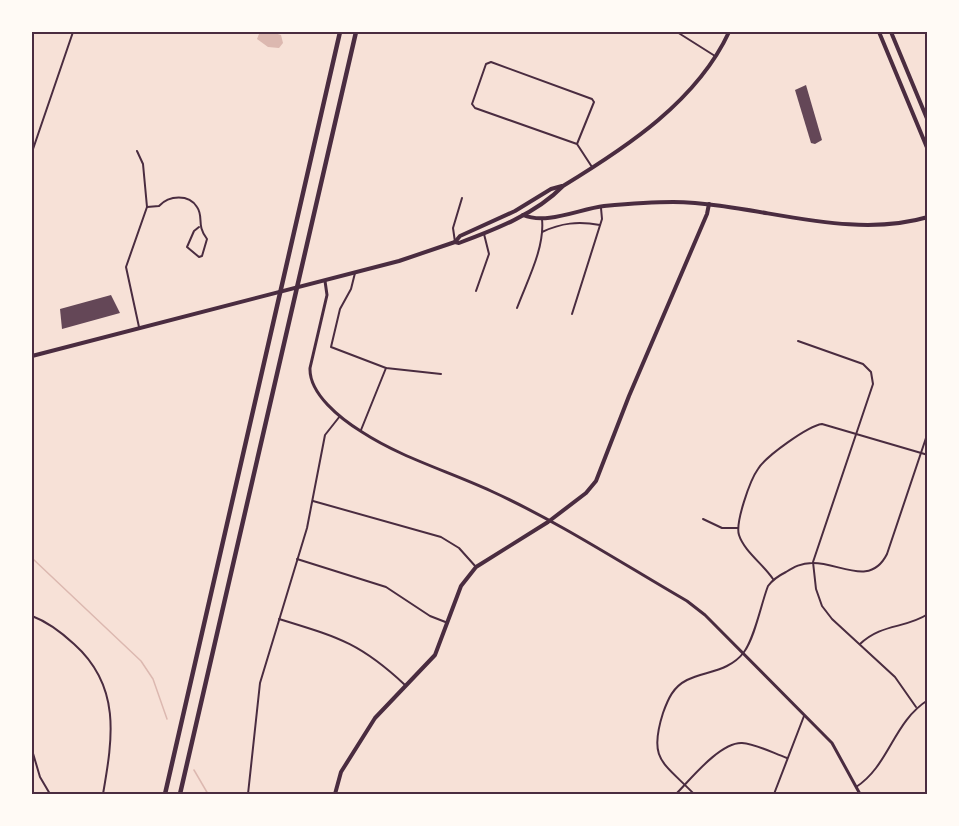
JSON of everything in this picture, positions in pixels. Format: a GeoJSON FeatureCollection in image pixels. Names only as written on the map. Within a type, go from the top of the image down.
{"type":"FeatureCollection","features":[{"type":"Feature","properties":{"kind":"highway"},"geometry":{"type":"LineString","coordinates":[[165,795],[340,32]]}},
{"type":"Feature","properties":{"kind":"highway"},"geometry":{"type":"LineString","coordinates":[[180,795],[356,32]]}},
{"type":"Feature","properties":{"kind":"main road"},"geometry":{"type":"LineString","coordinates":[[32,356],[355,273],[484,234],[553,197],[563,186],[675,105],[716,56],[729,32]]}},
{"type":"Feature","properties":{"kind":"main road"},"geometry":{"type":"LineString","coordinates":[[879,32],[927,150]]}},
{"type":"Feature","properties":{"kind":"main road"},"geometry":{"type":"LineString","coordinates":[[891,32],[927,121]]}},
{"type":"Feature","properties":{"kind":"main road"},"geometry":{"type":"LineString","coordinates":[[455,242],[460,236],[515,211],[551,189],[563,186]]}},
{"type":"Feature","properties":{"kind":"main road"},"geometry":{"type":"LineString","coordinates":[[522,215],[542,219],[601,207],[663,202],[709,204],[856,224],[896,225],[927,218]]}},
{"type":"Feature","properties":{"kind":"main road"},"geometry":{"type":"LineString","coordinates":[[335,795],[341,772],[375,718],[435,655],[461,586],[476,567],[548,522],[586,493],[596,481],[629,396],[707,214],[709,204]]}},
{"type":"Feature","properties":{"kind":"street"},"geometry":{"type":"LineString","coordinates":[[32,152],[73,32]]}},
{"type":"Feature","properties":{"kind":"street"},"geometry":{"type":"LineString","coordinates":[[677,32],[716,56]]}},
{"type":"Feature","properties":{"kind":"street"},"geometry":{"type":"LineString","coordinates":[[577,144],[594,102],[592,99],[490,62],[486,64],[472,104],[475,108],[577,144],[592,167]]}},
{"type":"Feature","properties":{"kind":"street"},"geometry":{"type":"LineString","coordinates":[[137,151],[143,164],[147,207],[126,267],[139,327]]}},
{"type":"Feature","properties":{"kind":"street"},"geometry":{"type":"LineString","coordinates":[[147,207],[159,206],[166,198],[180,198],[198,207],[199,227],[207,242],[202,256],[199,257],[187,247],[194,231],[199,227]]}},
{"type":"Feature","properties":{"kind":"street"},"geometry":{"type":"LineString","coordinates":[[455,242],[453,228],[462,198]]}},
{"type":"Feature","properties":{"kind":"street"},"geometry":{"type":"LineString","coordinates":[[572,314],[600,225],[601,207]]}},
{"type":"Feature","properties":{"kind":"street"},"geometry":{"type":"LineString","coordinates":[[517,308],[542,232],[542,219]]}},
{"type":"Feature","properties":{"kind":"street"},"geometry":{"type":"LineString","coordinates":[[542,232],[558,225],[575,222],[600,225]]}},
{"type":"Feature","properties":{"kind":"street"},"geometry":{"type":"LineString","coordinates":[[476,291],[489,254],[484,234]]}},
{"type":"Feature","properties":{"kind":"street"},"geometry":{"type":"LineString","coordinates":[[355,273],[351,289],[340,309],[331,346],[386,368],[441,374]]}},
{"type":"Feature","properties":{"kind":"street"},"geometry":{"type":"LineString","coordinates":[[326,280],[327,296],[309,377],[316,392],[360,431],[416,460],[491,491],[687,601],[743,653],[832,743],[860,795]]}},
{"type":"Feature","properties":{"kind":"street"},"geometry":{"type":"LineString","coordinates":[[798,341],[863,364],[871,372],[873,384],[813,562],[816,589],[822,606],[895,677],[916,707]]}},
{"type":"Feature","properties":{"kind":"street"},"geometry":{"type":"LineString","coordinates":[[360,431],[386,368]]}},
{"type":"Feature","properties":{"kind":"street"},"geometry":{"type":"LineString","coordinates":[[248,795],[260,683],[313,501],[325,435],[340,415]]}},
{"type":"Feature","properties":{"kind":"street"},"geometry":{"type":"LineString","coordinates":[[773,579],[742,543],[738,528],[754,476],[764,462],[817,425],[827,424],[927,455]]}},
{"type":"Feature","properties":{"kind":"street"},"geometry":{"type":"LineString","coordinates":[[694,795],[662,761],[656,748],[656,735],[668,699],[683,682],[723,668],[743,653],[768,586],[773,579],[801,564],[813,562],[859,573],[870,571],[880,564],[887,554],[927,432]]}},
{"type":"Feature","properties":{"kind":"street"},"geometry":{"type":"LineString","coordinates":[[313,501],[441,537],[459,548],[476,567]]}},
{"type":"Feature","properties":{"kind":"street"},"geometry":{"type":"LineString","coordinates":[[703,519],[722,528],[738,528]]}},
{"type":"Feature","properties":{"kind":"street"},"geometry":{"type":"LineString","coordinates":[[297,559],[386,586],[430,616],[448,623]]}},
{"type":"Feature","properties":{"kind":"street"},"geometry":{"type":"LineString","coordinates":[[860,645],[880,629],[916,620],[927,614]]}},
{"type":"Feature","properties":{"kind":"street"},"geometry":{"type":"LineString","coordinates":[[32,616],[51,625],[83,652],[100,673],[106,687],[111,724],[103,795]]}},
{"type":"Feature","properties":{"kind":"street"},"geometry":{"type":"LineString","coordinates":[[279,619],[355,645],[379,660],[405,685]]}},
{"type":"Feature","properties":{"kind":"street"},"geometry":{"type":"LineString","coordinates":[[856,787],[875,771],[903,722],[916,707],[927,700]]}},
{"type":"Feature","properties":{"kind":"street"},"geometry":{"type":"LineString","coordinates":[[774,795],[805,714]]}},
{"type":"Feature","properties":{"kind":"street"},"geometry":{"type":"LineString","coordinates":[[676,795],[722,750],[732,744],[747,744],[787,758]]}},
{"type":"Feature","properties":{"kind":"street"},"geometry":{"type":"LineString","coordinates":[[32,750],[40,777],[51,795]]}},
{"type":"Feature","properties":{"kind":"shaded area"},"geometry":{"type":"Polygon","coordinates":[[[271,32],[281,35],[283,43],[279,48],[268,47],[257,39],[259,34],[271,32]]]}},
{"type":"Feature","properties":{"kind":"building"},"geometry":{"type":"Polygon","coordinates":[[[806,85],[822,140],[815,144],[811,143],[795,90],[806,85]]]}},
{"type":"Feature","properties":{"kind":"building"},"geometry":{"type":"Polygon","coordinates":[[[111,295],[120,313],[62,329],[60,309],[111,295]]]}},
{"type":"Feature","properties":{"kind":"waterway"},"geometry":{"type":"LineString","coordinates":[[33,559],[141,661],[153,679],[167,719]]}},
{"type":"Feature","properties":{"kind":"waterway"},"geometry":{"type":"LineString","coordinates":[[194,770],[208,794]]}}]}
